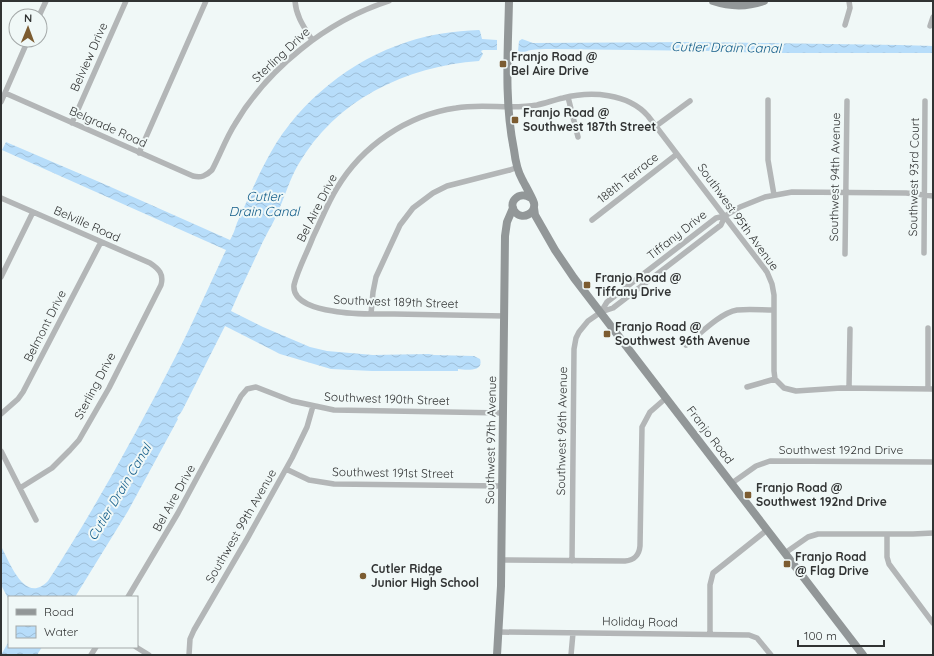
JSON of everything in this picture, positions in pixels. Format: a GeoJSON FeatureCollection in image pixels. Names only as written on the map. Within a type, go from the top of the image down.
{"type":"FeatureCollection","features":[{"type":"Feature","properties":{"kind":"street","name":"Belview Drive"},"geometry":{"type":"LineString","coordinates":[[72,123],[126,1]]}},
{"type":"Feature","properties":{"kind":"street"},"geometry":{"type":"LineString","coordinates":[[139,153],[206,1]]}},
{"type":"Feature","properties":{"kind":"street"},"geometry":{"type":"LineString","coordinates":[[296,1],[296,10],[300,21],[312,40]]}},
{"type":"Feature","properties":{"kind":"street","name":"Sterling Drive"},"geometry":{"type":"LineString","coordinates":[[204,176],[212,170],[235,124],[252,99],[278,70],[312,40],[373,4],[389,1]]}},
{"type":"Feature","properties":{"kind":"street"},"geometry":{"type":"LineString","coordinates":[[507,226],[532,212],[534,208],[518,167],[511,136],[508,106],[509,1]]}},
{"type":"Feature","properties":{"kind":"street"},"geometry":{"type":"LineString","coordinates":[[713,1],[737,6],[750,5],[764,1]]}},
{"type":"Feature","properties":{"kind":"street"},"geometry":{"type":"LineString","coordinates":[[845,25],[850,8],[849,1]]}},
{"type":"Feature","properties":{"kind":"street"},"geometry":{"type":"LineString","coordinates":[[930,26],[933,16]]}},
{"type":"Feature","properties":{"kind":"street"},"geometry":{"type":"LineString","coordinates":[[1,102],[25,48]]}},
{"type":"Feature","properties":{"kind":"street","name":"Belgrade Road"},"geometry":{"type":"LineString","coordinates":[[5,93],[193,176],[204,176]]}},
{"type":"Feature","properties":{"kind":"street"},"geometry":{"type":"LineString","coordinates":[[568,97],[578,137]]}},
{"type":"Feature","properties":{"kind":"street","name":"Bel Aire Drive"},"geometry":{"type":"LineString","coordinates":[[294,289],[298,273],[334,194],[350,170],[376,143],[407,124],[443,110],[464,107],[534,106],[568,97]]}},
{"type":"Feature","properties":{"kind":"street","name":"Southwest 95th Avenue"},"geometry":{"type":"LineString","coordinates":[[568,97],[615,97],[626,100],[641,108],[760,261],[769,275],[773,289],[775,379]]}},
{"type":"Feature","properties":{"kind":"street"},"geometry":{"type":"LineString","coordinates":[[768,100],[768,160],[774,195]]}},
{"type":"Feature","properties":{"kind":"street"},"geometry":{"type":"LineString","coordinates":[[656,126],[690,101]]}},
{"type":"Feature","properties":{"kind":"street","name":"Southwest 94th Avenue"},"geometry":{"type":"LineString","coordinates":[[845,254],[846,101]]}},
{"type":"Feature","properties":{"kind":"street","name":"Southwest 93rd Court"},"geometry":{"type":"LineString","coordinates":[[924,253],[925,101]]}},
{"type":"Feature","properties":{"kind":"street","name":"188th Terrace"},"geometry":{"type":"LineString","coordinates":[[592,220],[677,154]]}},
{"type":"Feature","properties":{"kind":"street"},"geometry":{"type":"LineString","coordinates":[[371,314],[372,292],[376,277],[400,225],[414,208],[433,193],[447,186],[518,167]]}},
{"type":"Feature","properties":{"kind":"street"},"geometry":{"type":"LineString","coordinates":[[522,179],[518,196],[513,202],[513,208],[517,214],[523,216]]}},
{"type":"Feature","properties":{"kind":"street","name":"Tiffany Drive"},"geometry":{"type":"LineString","coordinates":[[601,312],[607,302],[716,218],[725,216],[747,204],[774,195],[801,192],[906,193],[933,196]]}},
{"type":"Feature","properties":{"kind":"street"},"geometry":{"type":"LineString","coordinates":[[518,196],[524,195],[531,198]]}},
{"type":"Feature","properties":{"kind":"street","name":"Belville Road"},"geometry":{"type":"LineString","coordinates":[[1,198],[150,263],[162,273]]}},
{"type":"Feature","properties":{"kind":"street","name":"Southwest 97th Avenue"},"geometry":{"type":"LineString","coordinates":[[497,655],[501,560],[505,236],[508,219],[513,208]]}},
{"type":"Feature","properties":{"kind":"street","name":"Franjo Road"},"geometry":{"type":"LineString","coordinates":[[534,208],[535,215],[541,226],[567,268],[863,655]]}},
{"type":"Feature","properties":{"kind":"street"},"geometry":{"type":"LineString","coordinates":[[1,277],[33,212]]}},
{"type":"Feature","properties":{"kind":"street","name":"Franjo Road"},"geometry":{"type":"LineString","coordinates":[[523,216],[541,226]]}},
{"type":"Feature","properties":{"kind":"street","name":"Tiffany Drive"},"geometry":{"type":"LineString","coordinates":[[601,312],[612,308],[721,225],[725,216]]}},
{"type":"Feature","properties":{"kind":"street","name":"Belmont Drive"},"geometry":{"type":"LineString","coordinates":[[1,414],[18,399],[28,384],[101,242]]}},
{"type":"Feature","properties":{"kind":"street","name":"Sterling Drive"},"geometry":{"type":"LineString","coordinates":[[20,488],[52,468],[70,450],[82,435],[109,388],[161,284],[162,273]]}},
{"type":"Feature","properties":{"kind":"street","name":"Southwest 189th Street"},"geometry":{"type":"LineString","coordinates":[[294,289],[295,295],[300,300],[315,307],[339,312],[371,314],[505,316]]}},
{"type":"Feature","properties":{"kind":"street"},"geometry":{"type":"LineString","coordinates":[[686,345],[717,320],[732,312],[743,310],[774,310]]}},
{"type":"Feature","properties":{"kind":"street","name":"Southwest 96th Avenue"},"geometry":{"type":"LineString","coordinates":[[572,561],[574,344],[579,332],[584,326],[601,312]]}},
{"type":"Feature","properties":{"kind":"street"},"geometry":{"type":"LineString","coordinates":[[747,387],[775,379],[784,388],[792,391],[849,388],[931,389],[928,328]]}},
{"type":"Feature","properties":{"kind":"street"},"geometry":{"type":"LineString","coordinates":[[849,388],[850,329]]}},
{"type":"Feature","properties":{"kind":"street","name":"Bel Aire Drive"},"geometry":{"type":"LineString","coordinates":[[129,596],[178,513],[241,396],[249,388]]}},
{"type":"Feature","properties":{"kind":"street","name":"Southwest 190th Street"},"geometry":{"type":"LineString","coordinates":[[249,388],[258,388],[285,399],[312,406],[343,410],[503,413]]}},
{"type":"Feature","properties":{"kind":"street"},"geometry":{"type":"LineString","coordinates":[[501,560],[625,561],[632,560],[637,556],[640,546],[642,427],[650,412],[666,398]]}},
{"type":"Feature","properties":{"kind":"street","name":"Southwest 99th Avenue"},"geometry":{"type":"LineString","coordinates":[[189,655],[190,639],[194,630],[248,539],[286,469],[306,429],[312,406]]}},
{"type":"Feature","properties":{"kind":"street"},"geometry":{"type":"LineString","coordinates":[[1,451],[36,520]]}},
{"type":"Feature","properties":{"kind":"street","name":"Southwest 192nd Drive"},"geometry":{"type":"LineString","coordinates":[[732,483],[756,466],[770,461],[933,462]]}},
{"type":"Feature","properties":{"kind":"street","name":"Southwest 191st Street"},"geometry":{"type":"LineString","coordinates":[[286,469],[309,480],[334,484],[502,486]]}},
{"type":"Feature","properties":{"kind":"street"},"geometry":{"type":"LineString","coordinates":[[710,634],[710,585],[713,573],[767,530]]}},
{"type":"Feature","properties":{"kind":"street"},"geometry":{"type":"LineString","coordinates":[[785,553],[808,537],[816,534],[933,533]]}},
{"type":"Feature","properties":{"kind":"street"},"geometry":{"type":"LineString","coordinates":[[887,534],[887,557],[889,564],[933,623]]}},
{"type":"Feature","properties":{"kind":"street","name":"Holiday Road"},"geometry":{"type":"LineString","coordinates":[[499,632],[752,635],[759,640],[771,655]]}},
{"type":"Feature","properties":{"kind":"street"},"geometry":{"type":"LineString","coordinates":[[572,655],[573,633]]}},
{"type":"Feature","properties":{"kind":"street"},"geometry":{"type":"LineString","coordinates":[[138,648],[149,655]]}},
{"type":"Feature","properties":{"kind":"water","name":"Cutler Drain Canal"},"geometry":{"type":"Polygon","coordinates":[[[479,30],[482,39],[497,40],[497,50],[481,51],[483,54],[479,61],[452,64],[425,70],[399,79],[375,90],[352,105],[332,122],[313,142],[295,170],[276,217],[262,243],[231,311],[263,327],[310,347],[327,351],[373,355],[429,354],[474,356],[480,359],[481,363],[479,366],[474,369],[458,369],[458,371],[372,371],[331,369],[280,354],[225,326],[177,418],[178,419],[128,511],[76,596],[8,596],[8,598],[1,585],[1,546],[14,571],[25,585],[32,588],[40,587],[48,581],[100,497],[148,410],[184,339],[226,250],[2,150],[6,142],[230,240],[253,187],[271,152],[283,133],[312,100],[347,71],[386,50],[424,37],[460,31],[479,30]]]}},
{"type":"Feature","properties":{"kind":"water","name":"Cutler Drain Canal"},"geometry":{"type":"Polygon","coordinates":[[[522,39],[533,43],[693,42],[933,46],[933,53],[766,53],[551,49],[536,49],[522,52],[518,51],[519,41],[522,39]]]}},
{"type":"Feature","properties":{"kind":"water"},"geometry":{"type":"Polygon","coordinates":[[[8,643],[8,648],[41,648],[37,655],[1,655],[8,643]]]}},
{"type":"Feature","properties":{"kind":"place","name":"Franjo Road @ Bel Aire Drive"},"geometry":{"type":"Point","coordinates":[503,64]}},
{"type":"Feature","properties":{"kind":"place","name":"Franjo Road @ Southwest 187th Street"},"geometry":{"type":"Point","coordinates":[515,120]}},
{"type":"Feature","properties":{"kind":"place","name":"Franjo Road @ Tiffany Drive"},"geometry":{"type":"Point","coordinates":[587,285]}},
{"type":"Feature","properties":{"kind":"place","name":"Franjo Road @ Southwest 96th Avenue"},"geometry":{"type":"Point","coordinates":[607,334]}},
{"type":"Feature","properties":{"kind":"place","name":"Franjo Road @ Southwest 192nd Drive"},"geometry":{"type":"Point","coordinates":[748,495]}},
{"type":"Feature","properties":{"kind":"place","name":"Franjo Road @ Flag Drive"},"geometry":{"type":"Point","coordinates":[787,564]}},
{"type":"Feature","properties":{"kind":"place","name":"Cutler Ridge Junior High School"},"geometry":{"type":"Point","coordinates":[363,576]}}]}
